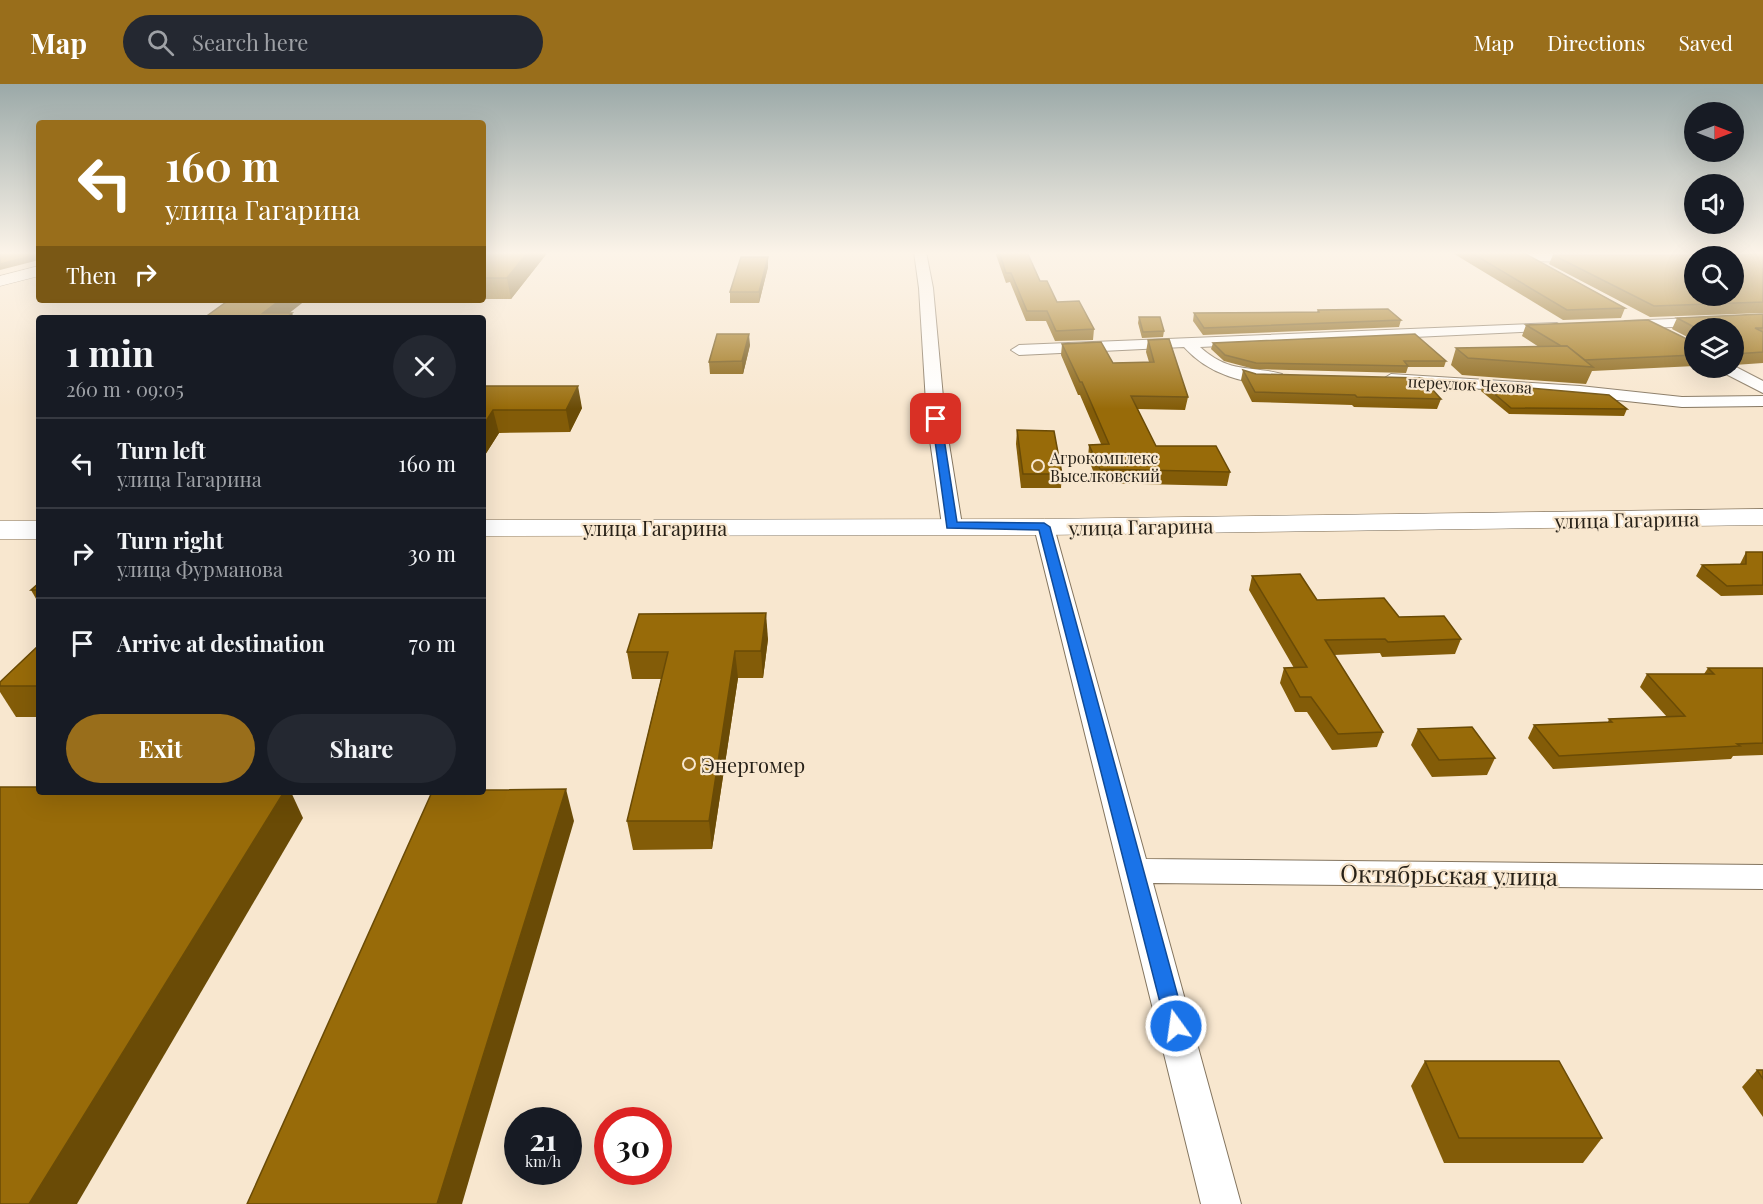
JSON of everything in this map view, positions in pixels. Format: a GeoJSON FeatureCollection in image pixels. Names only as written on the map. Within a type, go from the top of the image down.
{"type":"FeatureCollection","features":[{"type":"Feature","properties":{"kind":"main road","name":"улица Гагарина"},"geometry":{"type":"LineString","coordinates":[[486,528],[952,525],[1044,527],[1763,518]]}},
{"type":"Feature","properties":{"kind":"main road"},"geometry":{"type":"LineString","coordinates":[[0,530],[36,530]]}},
{"type":"Feature","properties":{"kind":"street"},"geometry":{"type":"LineString","coordinates":[[927,304],[936,419],[952,525]]}},
{"type":"Feature","properties":{"kind":"street"},"geometry":{"type":"LineString","coordinates":[[1626,313],[1676,340]]}},
{"type":"Feature","properties":{"kind":"street"},"geometry":{"type":"LineString","coordinates":[[1611,325],[1763,319]]}},
{"type":"Feature","properties":{"kind":"street"},"geometry":{"type":"LineString","coordinates":[[1019,350],[1576,327]]}},
{"type":"Feature","properties":{"kind":"street"},"geometry":{"type":"LineString","coordinates":[[1187,342],[1208,363],[1230,372],[1288,378]]}},
{"type":"Feature","properties":{"kind":"street"},"geometry":{"type":"LineString","coordinates":[[1744,378],[1763,388]]}},
{"type":"Feature","properties":{"kind":"street","name":"переулок Чехова"},"geometry":{"type":"LineString","coordinates":[[1375,379],[1448,381],[1569,390],[1682,402],[1763,401]]}},
{"type":"Feature","properties":{"kind":"street"},"geometry":{"type":"LineString","coordinates":[[1044,527],[1136,871],[1221,1204]]}},
{"type":"Feature","properties":{"kind":"street","name":"Октябрьская улица"},"geometry":{"type":"LineString","coordinates":[[1136,871],[1763,877]]}},
{"type":"Feature","properties":{"kind":"building"},"geometry":{"type":"Polygon","coordinates":[[[223,304],[274,304],[263,313],[292,313],[290,315],[208,315],[223,304]]]}},
{"type":"Feature","properties":{"kind":"building"},"geometry":{"type":"Polygon","coordinates":[[[1024,304],[1081,304],[1094,329],[1056,331],[1047,311],[1027,311],[1024,304]]]}},
{"type":"Feature","properties":{"kind":"building"},"geometry":{"type":"Polygon","coordinates":[[[1557,304],[1618,304],[1625,308],[1567,310],[1557,304]]]}},
{"type":"Feature","properties":{"kind":"building"},"geometry":{"type":"Polygon","coordinates":[[[1651,304],[1684,304],[1654,306],[1651,304]]]}},
{"type":"Feature","properties":{"kind":"building"},"geometry":{"type":"Polygon","coordinates":[[[1388,309],[1401,320],[1204,328],[1194,313],[1319,312],[1318,310],[1388,309]]]}},
{"type":"Feature","properties":{"kind":"building"},"geometry":{"type":"Polygon","coordinates":[[[1763,314],[1763,328],[1755,328],[1763,332],[1763,352],[1744,353],[1744,318],[1684,318],[1684,322],[1677,318],[1763,314]]]}},
{"type":"Feature","properties":{"kind":"building"},"geometry":{"type":"Polygon","coordinates":[[[1139,317],[1160,317],[1164,331],[1143,332],[1139,317]]]}},
{"type":"Feature","properties":{"kind":"building"},"geometry":{"type":"Polygon","coordinates":[[[1648,320],[1684,338],[1684,356],[1585,360],[1567,346],[1561,346],[1526,325],[1648,320]]]}},
{"type":"Feature","properties":{"kind":"building"},"geometry":{"type":"Polygon","coordinates":[[[717,334],[749,334],[742,361],[709,362],[717,334]]]}},
{"type":"Feature","properties":{"kind":"building"},"geometry":{"type":"Polygon","coordinates":[[[1415,334],[1446,361],[1404,361],[1408,366],[1256,363],[1225,355],[1213,343],[1415,334]]]}},
{"type":"Feature","properties":{"kind":"building"},"geometry":{"type":"Polygon","coordinates":[[[1169,339],[1188,397],[1131,396],[1156,446],[1216,446],[1230,472],[1100,469],[1089,445],[1109,444],[1082,382],[1062,344],[1101,342],[1113,363],[1154,362],[1148,340],[1169,339]]]}},
{"type":"Feature","properties":{"kind":"building"},"geometry":{"type":"Polygon","coordinates":[[[1567,346],[1593,367],[1468,358],[1456,348],[1567,346]]]}},
{"type":"Feature","properties":{"kind":"building"},"geometry":{"type":"Polygon","coordinates":[[[1243,370],[1256,374],[1422,378],[1441,399],[1255,392],[1243,370]]]}},
{"type":"Feature","properties":{"kind":"building"},"geometry":{"type":"Polygon","coordinates":[[[1483,384],[1609,395],[1627,409],[1511,408],[1483,384]]]}},
{"type":"Feature","properties":{"kind":"building"},"geometry":{"type":"Polygon","coordinates":[[[486,386],[578,386],[566,410],[493,410],[486,421],[486,386]]]}},
{"type":"Feature","properties":{"kind":"building","name":"Агрокомплекс Выселковский"},"geometry":{"type":"Polygon","coordinates":[[[1017,430],[1054,431],[1062,474],[1023,474],[1017,430]]]}},
{"type":"Feature","properties":{"kind":"building"},"geometry":{"type":"Polygon","coordinates":[[[1746,552],[1763,552],[1763,585],[1727,586],[1702,565],[1746,564],[1746,552]]]}},
{"type":"Feature","properties":{"kind":"building"},"geometry":{"type":"Polygon","coordinates":[[[1300,574],[1317,600],[1384,598],[1399,617],[1444,616],[1461,639],[1388,642],[1385,639],[1325,640],[1383,732],[1338,734],[1311,697],[1300,697],[1284,668],[1307,667],[1252,576],[1300,574]]]}},
{"type":"Feature","properties":{"kind":"building","name":"Энергомер"},"geometry":{"type":"Polygon","coordinates":[[[766,613],[761,651],[735,651],[709,821],[627,821],[668,652],[627,652],[639,614],[766,613]]]}},
{"type":"Feature","properties":{"kind":"building"},"geometry":{"type":"Polygon","coordinates":[[[36,648],[36,686],[0,686],[0,682],[36,648]]]}},
{"type":"Feature","properties":{"kind":"building"},"geometry":{"type":"Polygon","coordinates":[[[1708,668],[1763,668],[1763,743],[1559,756],[1534,725],[1685,716],[1647,674],[1714,674],[1708,668]]]}},
{"type":"Feature","properties":{"kind":"building"},"geometry":{"type":"Polygon","coordinates":[[[1472,727],[1495,758],[1439,760],[1418,729],[1472,727]]]}},
{"type":"Feature","properties":{"kind":"building"},"geometry":{"type":"Polygon","coordinates":[[[0,787],[36,787],[36,795],[282,795],[29,1204],[0,1204],[0,787]]]}},
{"type":"Feature","properties":{"kind":"building"},"geometry":{"type":"Polygon","coordinates":[[[566,789],[437,1204],[247,1204],[431,795],[486,795],[486,790],[566,789]]]}},
{"type":"Feature","properties":{"kind":"building"},"geometry":{"type":"Polygon","coordinates":[[[1425,1061],[1559,1061],[1602,1138],[1459,1138],[1425,1061]]]}},
{"type":"Feature","properties":{"kind":"building"},"geometry":{"type":"Polygon","coordinates":[[[1757,1070],[1763,1070],[1763,1079],[1757,1070]]]}},
{"type":"Feature","properties":{"kind":"place","name":"Агрокомплекс Выселковский"},"geometry":{"type":"Point","coordinates":[1038,466]}},
{"type":"Feature","properties":{"kind":"place","name":"Энергомер"},"geometry":{"type":"Point","coordinates":[689,764]}},
{"type":"Feature","properties":{"kind":"route"},"geometry":{"type":"LineString","coordinates":[[936,419],[952,525],[1044,527],[1176,1026]]}}]}
